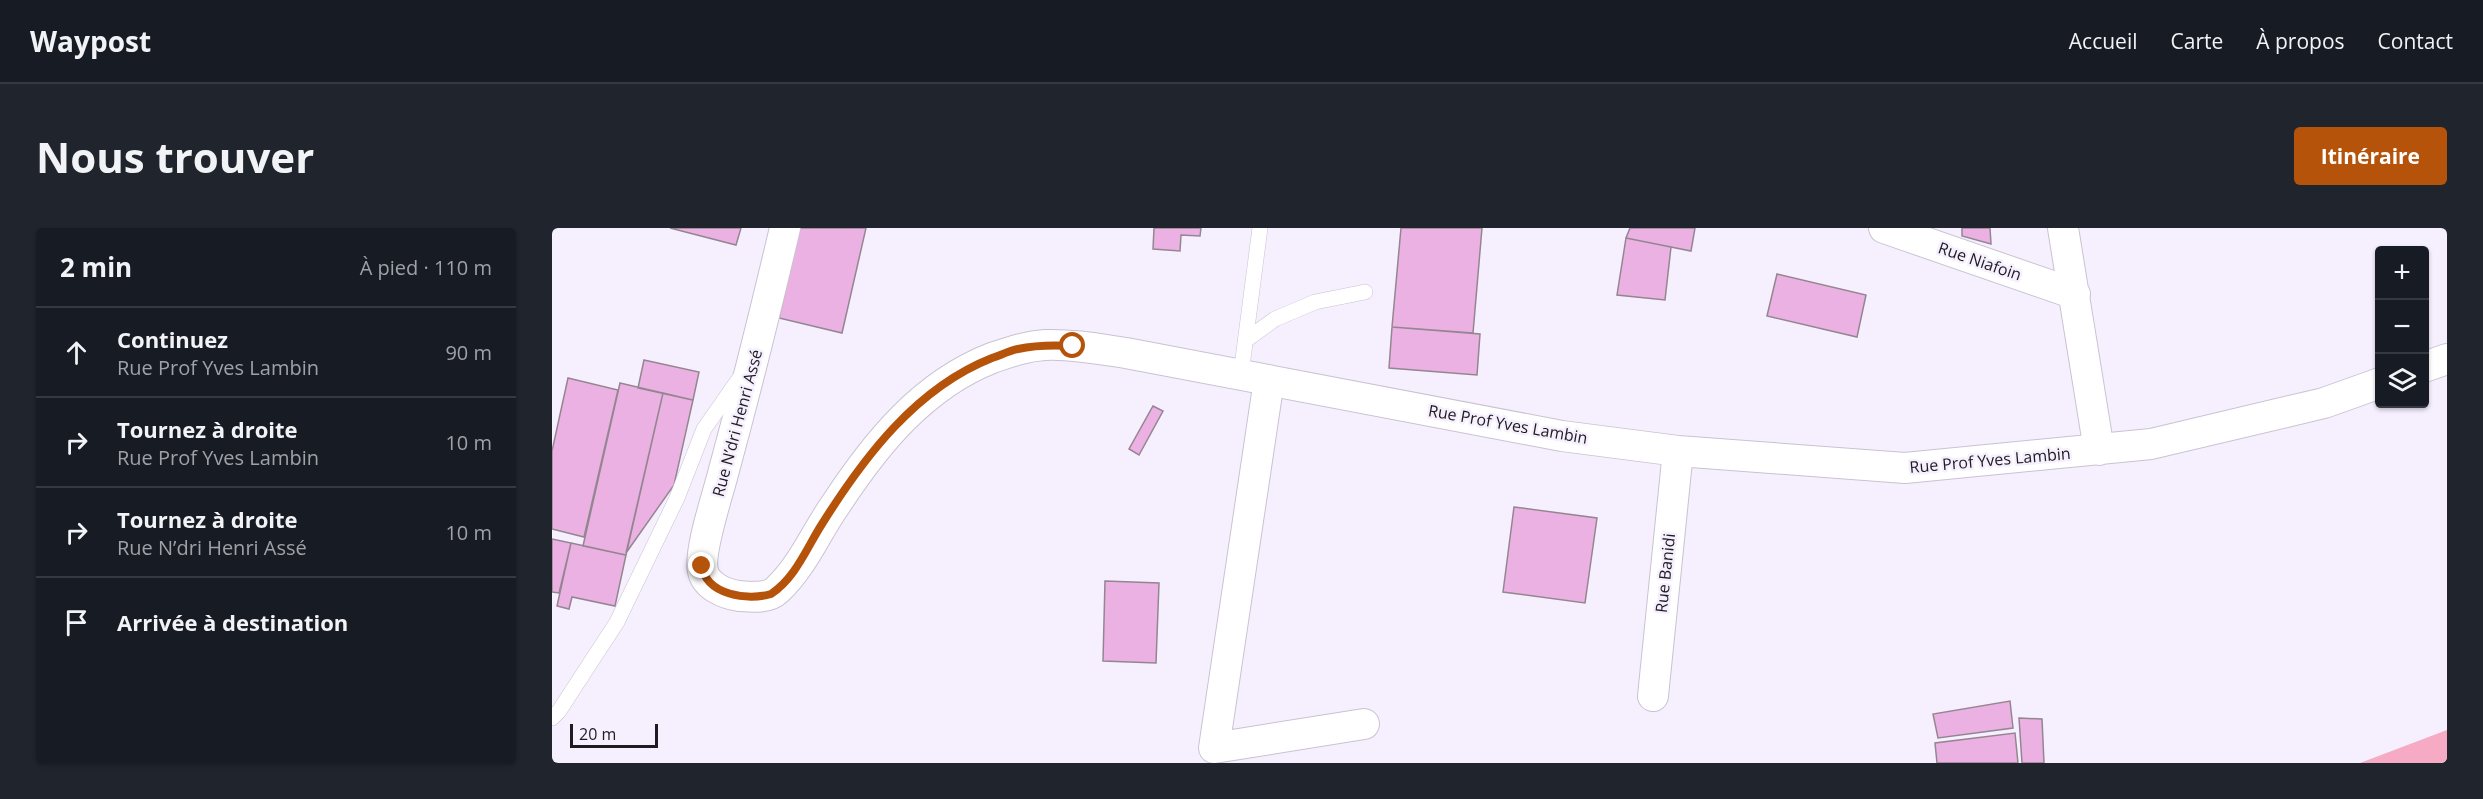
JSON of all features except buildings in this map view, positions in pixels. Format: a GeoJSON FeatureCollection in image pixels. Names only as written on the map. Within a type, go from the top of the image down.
{"type":"FeatureCollection","features":[{"type":"Feature","properties":{"kind":"street","name":"Rue N’dri Henri Assé"},"geometry":{"type":"LineString","coordinates":[[741,596],[713,586],[706,578],[702,566],[713,513],[786,228]]}},
{"type":"Feature","properties":{"kind":"street","name":"Rue Niafoin"},"geometry":{"type":"LineString","coordinates":[[1884,228],[2075,294]]}},
{"type":"Feature","properties":{"kind":"street"},"geometry":{"type":"LineString","coordinates":[[2063,228],[2099,450]]}},
{"type":"Feature","properties":{"kind":"street","name":"Rue Prof Yves Lambin"},"geometry":{"type":"LineString","coordinates":[[741,596],[766,596],[777,590],[806,554],[820,526],[853,478],[891,430],[926,397],[952,378],[981,363],[1016,349],[1043,345],[1073,346],[1126,353],[1562,436],[1678,451],[1905,468],[2151,444],[2313,406],[2375,384]]}},
{"type":"Feature","properties":{"kind":"street"},"geometry":{"type":"LineString","coordinates":[[2429,365],[2447,359]]}},
{"type":"Feature","properties":{"kind":"street"},"geometry":{"type":"LineString","coordinates":[[1255,377],[1214,748],[1364,724]]}},
{"type":"Feature","properties":{"kind":"street","name":"Rue Banidi"},"geometry":{"type":"LineString","coordinates":[[1653,696],[1678,451]]}},
{"type":"Feature","properties":{"kind":"lane"},"geometry":{"type":"LineString","coordinates":[[1255,377],[1245,340],[1260,228]]}},
{"type":"Feature","properties":{"kind":"lane"},"geometry":{"type":"LineString","coordinates":[[1245,340],[1275,319],[1315,302],[1365,292]]}},
{"type":"Feature","properties":{"kind":"lane"},"geometry":{"type":"LineString","coordinates":[[552,718],[559,711],[617,622],[672,508],[704,429],[753,360]]}},
{"type":"Feature","properties":{"kind":"shaded area"},"geometry":{"type":"Polygon","coordinates":[[[2447,730],[2447,763],[2360,763],[2447,730]]]}},
{"type":"Feature","properties":{"kind":"route"},"geometry":{"type":"LineString","coordinates":[[702,566],[706,578],[713,586],[723,591],[741,596],[758,597],[771,594],[792,573],[806,554],[820,526],[853,478],[891,430],[918,403],[952,378],[1016,349],[1043,345],[1073,346]]}}]}
